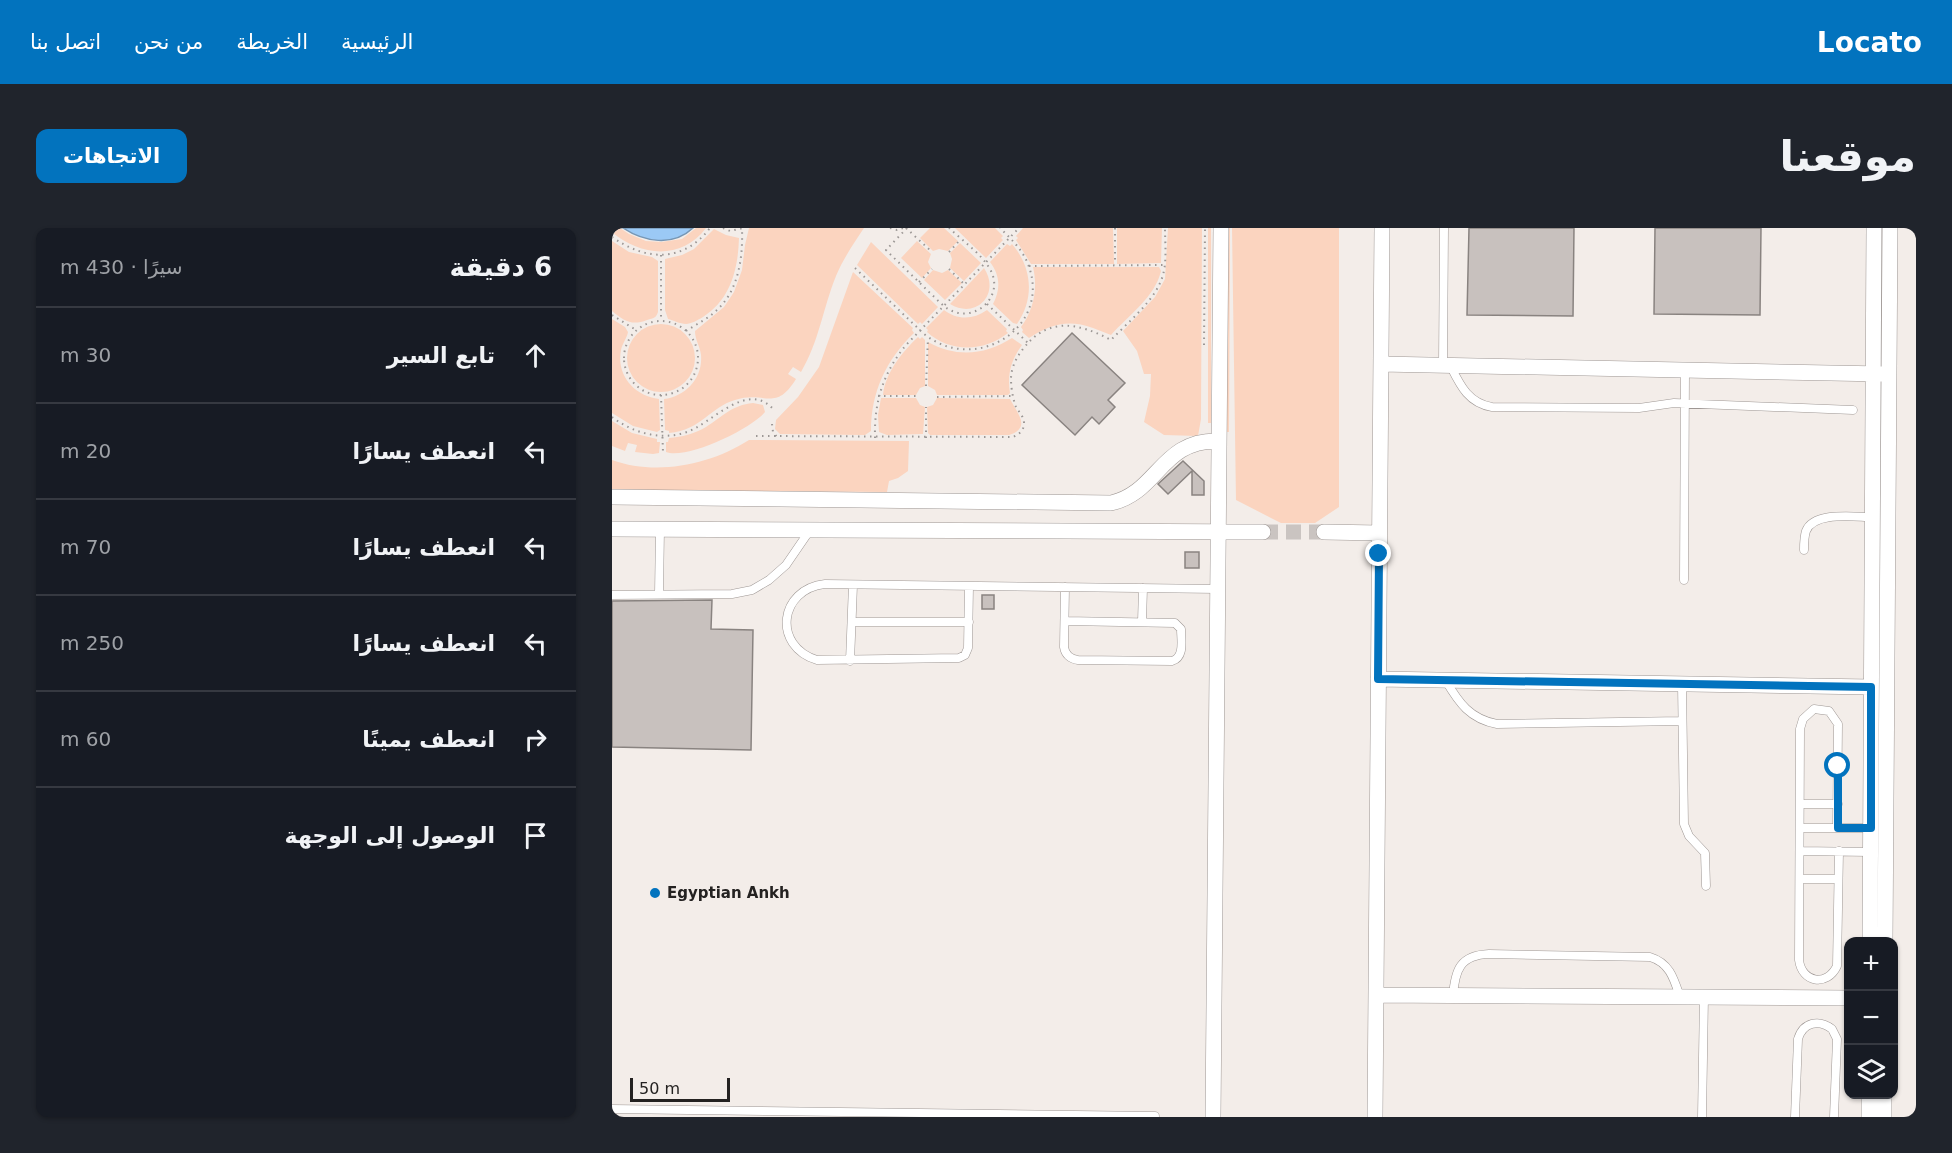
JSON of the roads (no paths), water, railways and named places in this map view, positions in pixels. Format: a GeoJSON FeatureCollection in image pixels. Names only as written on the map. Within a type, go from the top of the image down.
{"type":"FeatureCollection","features":[{"type":"Feature","properties":{"kind":"street"},"geometry":{"type":"LineString","coordinates":[[1213,1117],[1221,228]]}},
{"type":"Feature","properties":{"kind":"street"},"geometry":{"type":"LineString","coordinates":[[1376,1117],[1382,228]]}},
{"type":"Feature","properties":{"kind":"street"},"geometry":{"type":"LineString","coordinates":[[1874,228],[1881,374],[1880,606],[1885,937]]}},
{"type":"Feature","properties":{"kind":"street"},"geometry":{"type":"LineString","coordinates":[[1870,937],[1871,687],[1880,606],[1872,517],[1890,228]]}},
{"type":"Feature","properties":{"kind":"street"},"geometry":{"type":"LineString","coordinates":[[1381,364],[1881,374]]}},
{"type":"Feature","properties":{"kind":"street"},"geometry":{"type":"LineString","coordinates":[[612,497],[1111,503],[1126,499],[1140,491],[1158,469],[1183,450],[1206,441],[1220,441]]}},
{"type":"Feature","properties":{"kind":"street"},"geometry":{"type":"LineString","coordinates":[[612,529],[1263,532]]}},
{"type":"Feature","properties":{"kind":"street"},"geometry":{"type":"LineString","coordinates":[[1324,532],[1379,533]]}},
{"type":"Feature","properties":{"kind":"street"},"geometry":{"type":"LineString","coordinates":[[1378,679],[1871,687]]}},
{"type":"Feature","properties":{"kind":"street"},"geometry":{"type":"LineString","coordinates":[[1376,995],[1844,998]]}},
{"type":"Feature","properties":{"kind":"street"},"geometry":{"type":"LineString","coordinates":[[1869,1099],[1869,1117]]}},
{"type":"Feature","properties":{"kind":"street"},"geometry":{"type":"LineString","coordinates":[[1884,1099],[1884,1117]]}},
{"type":"Feature","properties":{"kind":"lane"},"geometry":{"type":"LineString","coordinates":[[1444,228],[1446,365],[1466,394],[1484,406],[1639,408],[1685,403],[1853,410]]}},
{"type":"Feature","properties":{"kind":"lane"},"geometry":{"type":"LineString","coordinates":[[1684,580],[1685,370]]}},
{"type":"Feature","properties":{"kind":"lane"},"geometry":{"type":"LineString","coordinates":[[1804,550],[1806,532],[1810,524],[1818,519],[1872,517]]}},
{"type":"Feature","properties":{"kind":"lane"},"geometry":{"type":"LineString","coordinates":[[659,594],[660,529]]}},
{"type":"Feature","properties":{"kind":"lane"},"geometry":{"type":"LineString","coordinates":[[612,595],[732,594],[752,590],[769,580],[786,565],[810,530]]}},
{"type":"Feature","properties":{"kind":"lane"},"geometry":{"type":"LineString","coordinates":[[969,586],[968,648],[965,655],[959,658],[817,660],[802,654],[788,634],[787,618],[796,597],[810,588],[825,584],[1218,589]]}},
{"type":"Feature","properties":{"kind":"lane"},"geometry":{"type":"LineString","coordinates":[[850,661],[853,585]]}},
{"type":"Feature","properties":{"kind":"lane"},"geometry":{"type":"LineString","coordinates":[[1065,587],[1065,621],[1065,650],[1074,660],[1172,661],[1178,658],[1181,652],[1181,629],[1175,623],[1065,621]]}},
{"type":"Feature","properties":{"kind":"lane"},"geometry":{"type":"LineString","coordinates":[[1142,622],[1143,588]]}},
{"type":"Feature","properties":{"kind":"lane"},"geometry":{"type":"LineString","coordinates":[[852,622],[969,622]]}},
{"type":"Feature","properties":{"kind":"lane"},"geometry":{"type":"LineString","coordinates":[[1445,680],[1464,709],[1479,719],[1497,724],[1682,721]]}},
{"type":"Feature","properties":{"kind":"lane"},"geometry":{"type":"LineString","coordinates":[[1682,684],[1684,824],[1689,836],[1705,853],[1706,886]]}},
{"type":"Feature","properties":{"kind":"lane"},"geometry":{"type":"LineString","coordinates":[[1838,828],[1838,724],[1833,715],[1820,709],[1810,711],[1801,723],[1800,804],[1800,966],[1807,977],[1818,980],[1830,976],[1837,966],[1839,852]]}},
{"type":"Feature","properties":{"kind":"lane"},"geometry":{"type":"LineString","coordinates":[[1800,804],[1838,804]]}},
{"type":"Feature","properties":{"kind":"lane"},"geometry":{"type":"LineString","coordinates":[[1800,828],[1871,828]]}},
{"type":"Feature","properties":{"kind":"lane"},"geometry":{"type":"LineString","coordinates":[[1800,851],[1870,852]]}},
{"type":"Feature","properties":{"kind":"lane"},"geometry":{"type":"LineString","coordinates":[[1800,879],[1838,879]]}},
{"type":"Feature","properties":{"kind":"lane"},"geometry":{"type":"LineString","coordinates":[[1453,996],[1456,974],[1463,962],[1475,955],[1489,954],[1650,957],[1668,967],[1680,997]]}},
{"type":"Feature","properties":{"kind":"lane"},"geometry":{"type":"LineString","coordinates":[[1702,1117],[1704,997]]}},
{"type":"Feature","properties":{"kind":"lane"},"geometry":{"type":"LineString","coordinates":[[1795,1117],[1798,1039],[1807,1026],[1818,1023],[1832,1029],[1837,1040],[1834,1117]]}},
{"type":"Feature","properties":{"kind":"lane"},"geometry":{"type":"LineString","coordinates":[[612,1109],[712,1113],[1155,1116]]}},
{"type":"Feature","properties":{"kind":"water"},"geometry":{"type":"Polygon","coordinates":[[[623,228],[693,228],[677,238],[658,240],[640,237],[623,228]]]}},
{"type":"Feature","properties":{"kind":"tunnel"},"geometry":{"type":"LineString","coordinates":[[1263,532],[1324,532]]}},
{"type":"Feature","properties":{"kind":"place","name":"Egyptian Ankh"},"geometry":{"type":"Point","coordinates":[655,893]}}]}
